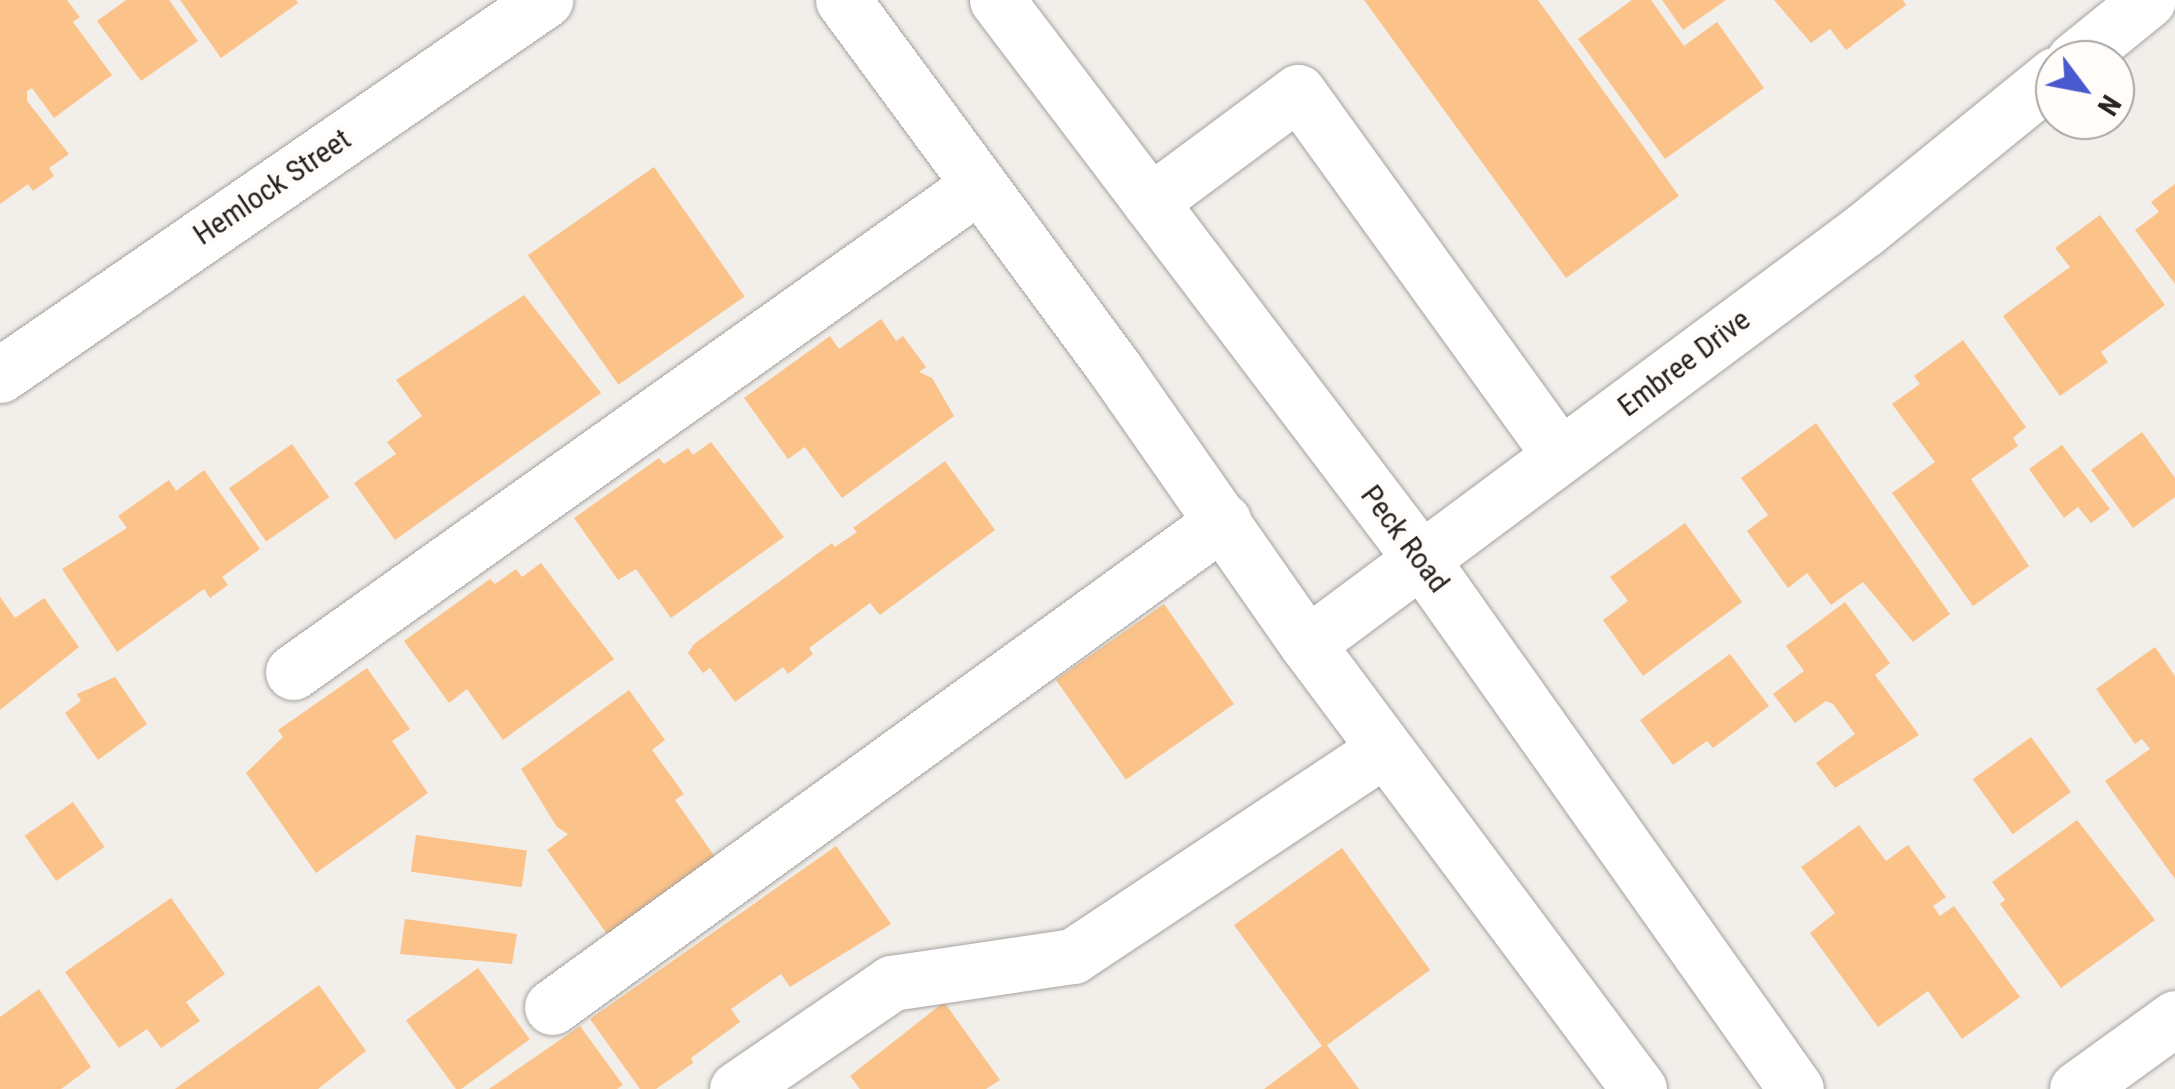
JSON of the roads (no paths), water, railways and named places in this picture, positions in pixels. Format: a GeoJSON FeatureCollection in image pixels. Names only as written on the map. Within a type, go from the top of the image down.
{"type":"FeatureCollection","features":[{"type":"Feature","properties":{"kind":"main road","name":"Hemlock Street"},"geometry":{"type":"LineString","coordinates":[[7,355],[546,0]]}},
{"type":"Feature","properties":{"kind":"main road"},"geometry":{"type":"LineString","coordinates":[[843,0],[1223,521],[1307,644],[1639,1089]]}},
{"type":"Feature","properties":{"kind":"main road","name":"Peck Road"},"geometry":{"type":"LineString","coordinates":[[997,0],[1421,559],[1796,1089]]}},
{"type":"Feature","properties":{"kind":"main road"},"geometry":{"type":"LineString","coordinates":[[2099,40],[2148,0]]}},
{"type":"Feature","properties":{"kind":"main road","name":"Embree Drive"},"geometry":{"type":"LineString","coordinates":[[1307,644],[1864,230],[2035,91]]}},
{"type":"Feature","properties":{"kind":"main road"},"geometry":{"type":"LineString","coordinates":[[1150,202],[1298,92],[1560,455]]}},
{"type":"Feature","properties":{"kind":"main road"},"geometry":{"type":"LineString","coordinates":[[293,672],[980,185]]}},
{"type":"Feature","properties":{"kind":"main road"},"geometry":{"type":"LineString","coordinates":[[552,1007],[1223,521]]}},
{"type":"Feature","properties":{"kind":"main road"},"geometry":{"type":"LineString","coordinates":[[737,1089],[892,983],[1073,956],[1385,749]]}},
{"type":"Feature","properties":{"kind":"main road"},"geometry":{"type":"LineString","coordinates":[[2077,1089],[2175,1018]]}}]}
